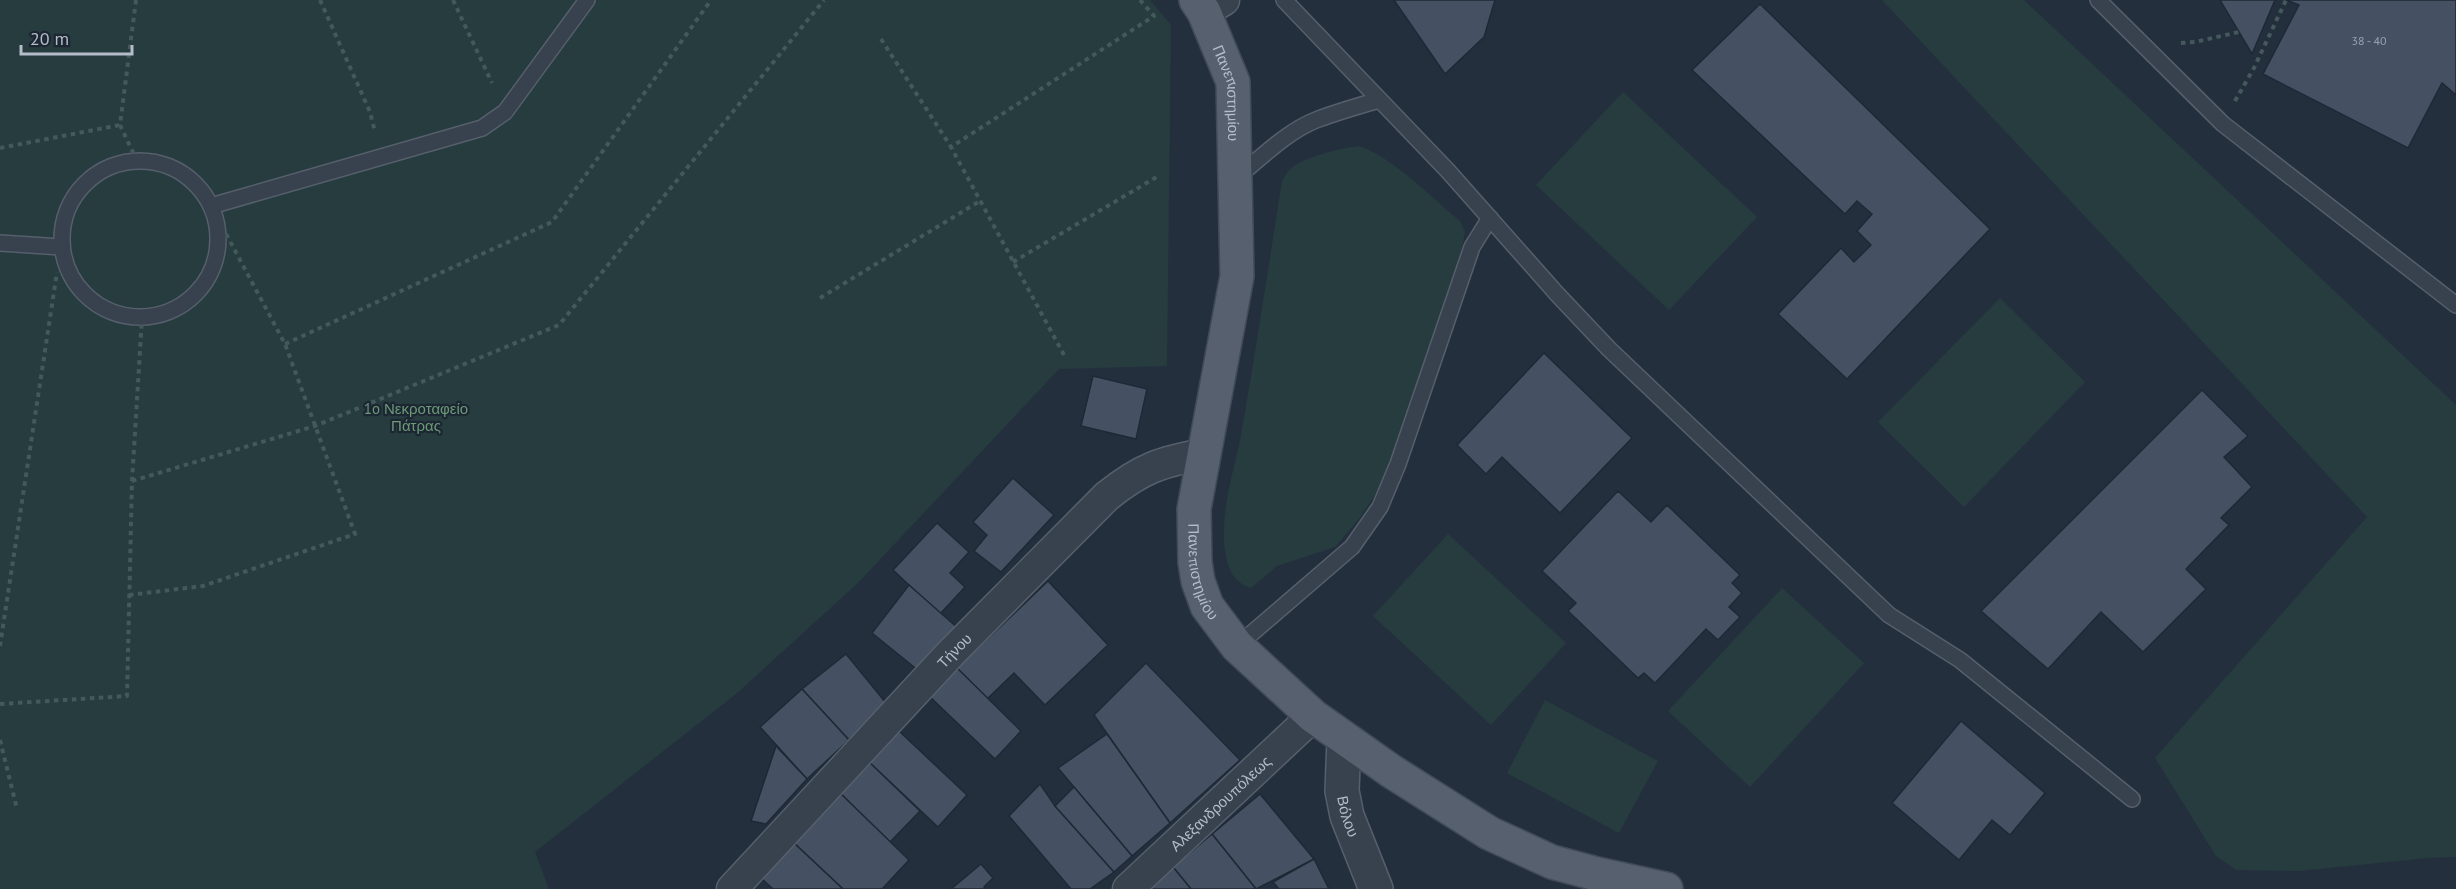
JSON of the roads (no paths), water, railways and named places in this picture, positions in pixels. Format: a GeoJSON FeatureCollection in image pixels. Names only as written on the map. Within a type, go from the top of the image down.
{"type":"FeatureCollection","features":[{"type":"Feature","properties":{"kind":"main road","name":"Πανεπιστημίου"},"geometry":{"type":"LineString","coordinates":[[1208,4],[1233,81],[1237,276],[1194,509],[1195,562],[1198,581],[1207,606],[1237,646],[1313,716],[1446,806],[1513,845],[1562,865],[1666,889]]}},
{"type":"Feature","properties":{"kind":"street","name":"Τήνου"},"geometry":{"type":"LineString","coordinates":[[732,889],[951,653],[1107,496],[1132,476],[1150,467],[1169,460],[1203,454]]}},
{"type":"Feature","properties":{"kind":"street","name":"Αλεξανδρουπόλεως"},"geometry":{"type":"LineString","coordinates":[[1128,889],[1313,716]]}},
{"type":"Feature","properties":{"kind":"street","name":"Βόλου"},"geometry":{"type":"LineString","coordinates":[[1344,739],[1342,791],[1347,816],[1376,889]]}},
{"type":"Feature","properties":{"kind":"lane"},"geometry":{"type":"LineString","coordinates":[[211,206],[483,128],[506,112],[587,0]]}},
{"type":"Feature","properties":{"kind":"lane"},"geometry":{"type":"LineString","coordinates":[[1284,0],[1490,218],[1609,349],[1889,615],[1960,660],[2132,799]]}},
{"type":"Feature","properties":{"kind":"lane"},"geometry":{"type":"LineString","coordinates":[[2098,0],[2223,124],[2456,305]]}},
{"type":"Feature","properties":{"kind":"lane"},"geometry":{"type":"LineString","coordinates":[[1235,179],[1303,126],[1379,100]]}},
{"type":"Feature","properties":{"kind":"lane"},"geometry":{"type":"LineString","coordinates":[[152,162],[181,172],[203,193],[211,206],[218,236],[213,267],[206,281],[186,303],[158,316],[126,317],[111,313],[86,297],[68,272],[61,247],[63,224],[68,208],[77,192],[103,170],[120,163],[152,162]]}},
{"type":"Feature","properties":{"kind":"lane"},"geometry":{"type":"LineString","coordinates":[[1237,646],[1352,547],[1380,507],[1398,464],[1472,248],[1490,218]]}},
{"type":"Feature","properties":{"kind":"lane"},"geometry":{"type":"LineString","coordinates":[[0,243],[61,247]]}},
{"type":"Feature","properties":{"kind":"park label","name":"1o Νεκροταφείο Πάτρας"},"geometry":{"type":"Point","coordinates":[416,416]}}]}
